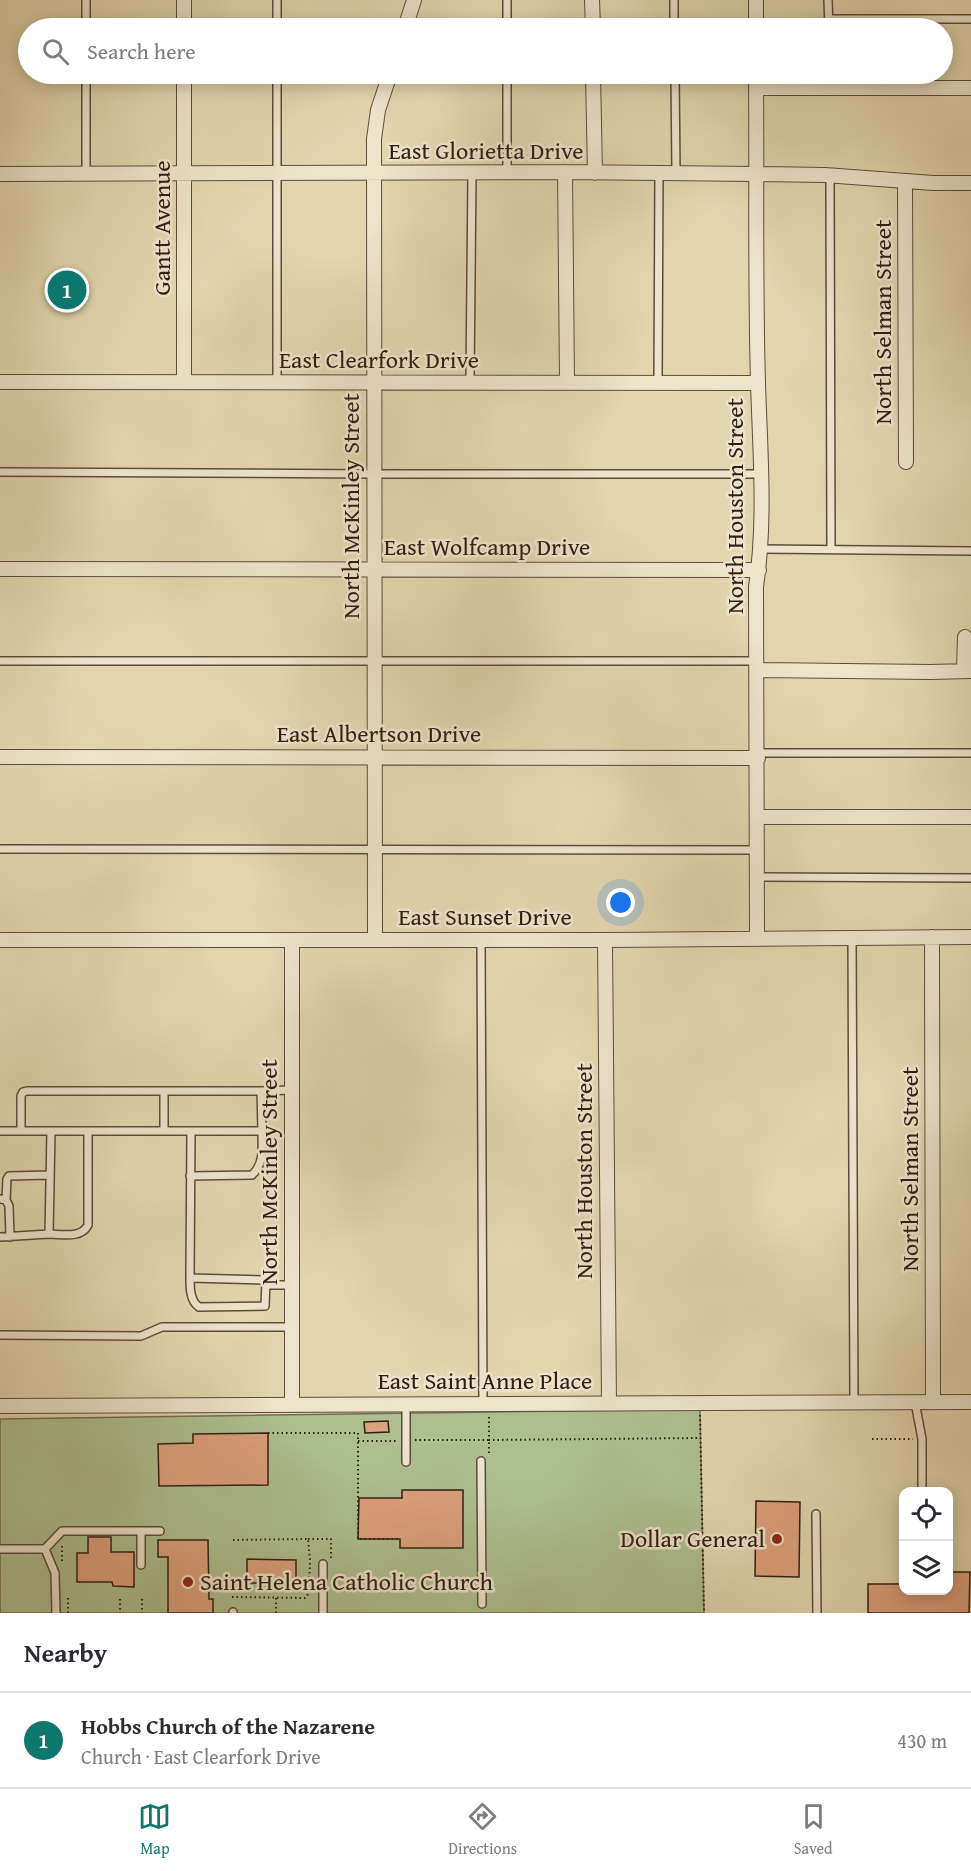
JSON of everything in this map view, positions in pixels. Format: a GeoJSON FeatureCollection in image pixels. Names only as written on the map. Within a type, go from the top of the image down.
{"type":"FeatureCollection","features":[{"type":"Feature","properties":{"kind":"street"},"geometry":{"type":"LineString","coordinates":[[184,0],[184,18]]}},
{"type":"Feature","properties":{"kind":"street"},"geometry":{"type":"LineString","coordinates":[[408,18],[414,0]]}},
{"type":"Feature","properties":{"kind":"street"},"geometry":{"type":"LineString","coordinates":[[592,0],[593,18]]}},
{"type":"Feature","properties":{"kind":"street"},"geometry":{"type":"LineString","coordinates":[[756,0],[756,18]]}},
{"type":"Feature","properties":{"kind":"street","name":"Gantt Avenue"},"geometry":{"type":"LineString","coordinates":[[184,84],[184,382]]}},
{"type":"Feature","properties":{"kind":"street","name":"North McKinley Street"},"geometry":{"type":"LineString","coordinates":[[375,940],[373,850],[374,139],[378,110],[387,84]]}},
{"type":"Feature","properties":{"kind":"street"},"geometry":{"type":"LineString","coordinates":[[593,84],[595,173]]}},
{"type":"Feature","properties":{"kind":"street","name":"North Houston Street"},"geometry":{"type":"LineString","coordinates":[[757,84],[758,383],[762,474],[761,549],[756,587],[757,938]]}},
{"type":"Feature","properties":{"kind":"street"},"geometry":{"type":"LineString","coordinates":[[889,84],[971,88]]}},
{"type":"Feature","properties":{"kind":"street"},"geometry":{"type":"LineString","coordinates":[[565,172],[567,381]]}},
{"type":"Feature","properties":{"kind":"street","name":"East Glorietta Drive"},"geometry":{"type":"LineString","coordinates":[[0,174],[676,173],[830,175],[971,183]]}},
{"type":"Feature","properties":{"kind":"street","name":"North Selman Street"},"geometry":{"type":"LineString","coordinates":[[905,181],[906,462]]}},
{"type":"Feature","properties":{"kind":"street","name":"East Clearfork Drive"},"geometry":{"type":"LineString","coordinates":[[0,382],[758,383]]}},
{"type":"Feature","properties":{"kind":"street","name":"East Wolfcamp Drive"},"geometry":{"type":"LineString","coordinates":[[0,569],[759,570]]}},
{"type":"Feature","properties":{"kind":"street"},"geometry":{"type":"LineString","coordinates":[[756,666],[919,672],[968,671],[965,637]]}},
{"type":"Feature","properties":{"kind":"street","name":"East Albertson Drive"},"geometry":{"type":"LineString","coordinates":[[0,757],[758,755]]}},
{"type":"Feature","properties":{"kind":"street"},"geometry":{"type":"LineString","coordinates":[[758,817],[971,817]]}},
{"type":"Feature","properties":{"kind":"street","name":"North Selman Street"},"geometry":{"type":"LineString","coordinates":[[932,937],[933,1402]]}},
{"type":"Feature","properties":{"kind":"street","name":"East Sunset Drive"},"geometry":{"type":"LineString","coordinates":[[0,940],[605,940],[971,937]]}},
{"type":"Feature","properties":{"kind":"street","name":"North McKinley Street"},"geometry":{"type":"LineString","coordinates":[[292,940],[292,1404]]}},
{"type":"Feature","properties":{"kind":"street","name":"North Houston Street"},"geometry":{"type":"LineString","coordinates":[[605,940],[609,1403]]}},
{"type":"Feature","properties":{"kind":"street","name":"East Saint Anne Place"},"geometry":{"type":"LineString","coordinates":[[0,1406],[406,1404],[486,1408],[609,1403],[971,1402]]}},
{"type":"Feature","properties":{"kind":"lane"},"geometry":{"type":"LineString","coordinates":[[86,0],[86,18]]}},
{"type":"Feature","properties":{"kind":"lane"},"geometry":{"type":"LineString","coordinates":[[277,0],[277,18]]}},
{"type":"Feature","properties":{"kind":"lane"},"geometry":{"type":"LineString","coordinates":[[507,0],[507,18]]}},
{"type":"Feature","properties":{"kind":"lane"},"geometry":{"type":"LineString","coordinates":[[674,0],[674,18]]}},
{"type":"Feature","properties":{"kind":"lane"},"geometry":{"type":"LineString","coordinates":[[828,0],[829,18]]}},
{"type":"Feature","properties":{"kind":"lane"},"geometry":{"type":"LineString","coordinates":[[953,19],[971,19]]}},
{"type":"Feature","properties":{"kind":"lane"},"geometry":{"type":"LineString","coordinates":[[86,84],[86,173]]}},
{"type":"Feature","properties":{"kind":"lane"},"geometry":{"type":"LineString","coordinates":[[277,84],[277,382]]}},
{"type":"Feature","properties":{"kind":"lane"},"geometry":{"type":"LineString","coordinates":[[507,84],[507,173]]}},
{"type":"Feature","properties":{"kind":"lane"},"geometry":{"type":"LineString","coordinates":[[675,84],[676,173]]}},
{"type":"Feature","properties":{"kind":"lane"},"geometry":{"type":"LineString","coordinates":[[470,382],[472,173]]}},
{"type":"Feature","properties":{"kind":"lane"},"geometry":{"type":"LineString","coordinates":[[658,382],[659,173]]}},
{"type":"Feature","properties":{"kind":"lane"},"geometry":{"type":"LineString","coordinates":[[830,175],[831,549]]}},
{"type":"Feature","properties":{"kind":"lane"},"geometry":{"type":"LineString","coordinates":[[0,472],[762,474]]}},
{"type":"Feature","properties":{"kind":"lane"},"geometry":{"type":"LineString","coordinates":[[761,549],[971,551]]}},
{"type":"Feature","properties":{"kind":"lane"},"geometry":{"type":"LineString","coordinates":[[0,661],[756,666]]}},
{"type":"Feature","properties":{"kind":"lane"},"geometry":{"type":"LineString","coordinates":[[758,755],[971,753]]}},
{"type":"Feature","properties":{"kind":"lane"},"geometry":{"type":"LineString","coordinates":[[0,849],[758,850]]}},
{"type":"Feature","properties":{"kind":"lane"},"geometry":{"type":"LineString","coordinates":[[757,877],[971,878]]}},
{"type":"Feature","properties":{"kind":"lane"},"geometry":{"type":"LineString","coordinates":[[852,938],[855,1402]]}},
{"type":"Feature","properties":{"kind":"lane"},"geometry":{"type":"LineString","coordinates":[[481,940],[486,1408]]}},
{"type":"Feature","properties":{"kind":"lane"},"geometry":{"type":"LineString","coordinates":[[21,1131],[22,1092],[292,1090]]}},
{"type":"Feature","properties":{"kind":"lane"},"geometry":{"type":"LineString","coordinates":[[164,1091],[164,1131]]}},
{"type":"Feature","properties":{"kind":"lane"},"geometry":{"type":"LineString","coordinates":[[190,1176],[252,1175],[259,1169],[262,1131],[261,1091]]}},
{"type":"Feature","properties":{"kind":"lane"},"geometry":{"type":"LineString","coordinates":[[0,1131],[262,1131]]}},
{"type":"Feature","properties":{"kind":"lane"},"geometry":{"type":"LineString","coordinates":[[49,1234],[51,1131]]}},
{"type":"Feature","properties":{"kind":"lane"},"geometry":{"type":"LineString","coordinates":[[0,1237],[79,1234],[85,1231],[88,1225],[88,1131]]}},
{"type":"Feature","properties":{"kind":"lane"},"geometry":{"type":"LineString","coordinates":[[190,1278],[266,1281],[265,1306],[199,1307],[192,1300],[190,1278],[191,1131]]}},
{"type":"Feature","properties":{"kind":"lane"},"geometry":{"type":"LineString","coordinates":[[10,1237],[9,1206],[3,1199],[7,1179],[9,1176],[50,1175]]}},
{"type":"Feature","properties":{"kind":"lane"},"geometry":{"type":"LineString","coordinates":[[266,1285],[291,1285]]}},
{"type":"Feature","properties":{"kind":"lane"},"geometry":{"type":"LineString","coordinates":[[0,1335],[141,1336],[162,1327],[291,1327]]}},
{"type":"Feature","properties":{"kind":"lane"},"geometry":{"type":"LineString","coordinates":[[915,1402],[922,1438],[922,1487]]}},
{"type":"Feature","properties":{"kind":"lane"},"geometry":{"type":"LineString","coordinates":[[406,1404],[406,1462]]}},
{"type":"Feature","properties":{"kind":"lane"},"geometry":{"type":"LineString","coordinates":[[481,1461],[482,1604]]}},
{"type":"Feature","properties":{"kind":"lane"},"geometry":{"type":"LineString","coordinates":[[816,1514],[817,1613]]}},
{"type":"Feature","properties":{"kind":"lane"},"geometry":{"type":"LineString","coordinates":[[0,1549],[45,1549],[62,1531],[160,1531]]}},
{"type":"Feature","properties":{"kind":"lane"},"geometry":{"type":"LineString","coordinates":[[141,1531],[141,1565]]}},
{"type":"Feature","properties":{"kind":"lane"},"geometry":{"type":"LineString","coordinates":[[45,1549],[55,1573],[56,1613]]}},
{"type":"Feature","properties":{"kind":"lane"},"geometry":{"type":"LineString","coordinates":[[323,1564],[323,1613]]}},
{"type":"Feature","properties":{"kind":"path"},"geometry":{"type":"LineString","coordinates":[[486,1408],[489,1463]]}},
{"type":"Feature","properties":{"kind":"path"},"geometry":{"type":"LineString","coordinates":[[700,1409],[704,1613]]}},
{"type":"Feature","properties":{"kind":"path"},"geometry":{"type":"LineString","coordinates":[[268,1433],[358,1433],[358,1539],[400,1539]]}},
{"type":"Feature","properties":{"kind":"path"},"geometry":{"type":"LineString","coordinates":[[358,1441],[700,1438]]}},
{"type":"Feature","properties":{"kind":"path"},"geometry":{"type":"LineString","coordinates":[[872,1439],[922,1438]]}},
{"type":"Feature","properties":{"kind":"path"},"geometry":{"type":"LineString","coordinates":[[62,1531],[62,1564]]}},
{"type":"Feature","properties":{"kind":"path"},"geometry":{"type":"LineString","coordinates":[[232,1598],[305,1598],[309,1593],[308,1539]]}},
{"type":"Feature","properties":{"kind":"path"},"geometry":{"type":"LineString","coordinates":[[232,1540],[331,1539],[331,1549]]}},
{"type":"Feature","properties":{"kind":"path"},"geometry":{"type":"LineString","coordinates":[[68,1598],[68,1613]]}},
{"type":"Feature","properties":{"kind":"path"},"geometry":{"type":"LineString","coordinates":[[276,1598],[276,1613]]}},
{"type":"Feature","properties":{"kind":"path"},"geometry":{"type":"LineString","coordinates":[[120,1599],[120,1613]]}},
{"type":"Feature","properties":{"kind":"path"},"geometry":{"type":"LineString","coordinates":[[142,1599],[142,1613]]}},
{"type":"Feature","properties":{"kind":"green space"},"geometry":{"type":"Polygon","coordinates":[[[700,1409],[704,1613],[0,1613],[0,1419],[700,1409]]]}},
{"type":"Feature","properties":{"kind":"building"},"geometry":{"type":"Polygon","coordinates":[[[388,1421],[389,1432],[365,1433],[364,1422],[388,1421]]]}},
{"type":"Feature","properties":{"kind":"building"},"geometry":{"type":"Polygon","coordinates":[[[268,1433],[268,1485],[159,1486],[158,1444],[193,1443],[193,1434],[268,1433]]]}},
{"type":"Feature","properties":{"kind":"building"},"geometry":{"type":"Polygon","coordinates":[[[402,1490],[463,1490],[463,1548],[400,1548],[400,1539],[358,1539],[359,1498],[402,1498],[402,1490]]]}},
{"type":"Feature","properties":{"kind":"building","name":"Dollar General"},"geometry":{"type":"Polygon","coordinates":[[[756,1501],[800,1502],[799,1577],[755,1576],[756,1501]]]}},
{"type":"Feature","properties":{"kind":"building"},"geometry":{"type":"Polygon","coordinates":[[[88,1537],[111,1537],[111,1552],[134,1552],[134,1587],[113,1586],[112,1582],[77,1582],[77,1553],[88,1553],[88,1537]]]}},
{"type":"Feature","properties":{"kind":"building","name":"Saint Helena Catholic Church"},"geometry":{"type":"Polygon","coordinates":[[[158,1540],[208,1540],[209,1599],[213,1599],[213,1613],[168,1613],[168,1557],[158,1557],[158,1540]]]}},
{"type":"Feature","properties":{"kind":"building"},"geometry":{"type":"Polygon","coordinates":[[[247,1559],[296,1560],[296,1583],[247,1583],[247,1559]]]}},
{"type":"Feature","properties":{"kind":"building"},"geometry":{"type":"Polygon","coordinates":[[[953,1572],[970,1572],[969,1613],[868,1613],[868,1584],[899,1584],[899,1595],[953,1595],[953,1572]]]}},
{"type":"Feature","properties":{"kind":"place","name":"Hobbs Church of the Nazarene"},"geometry":{"type":"Point","coordinates":[67,290]}},
{"type":"Feature","properties":{"kind":"place","name":"Dollar General"},"geometry":{"type":"Point","coordinates":[777,1539]}},
{"type":"Feature","properties":{"kind":"place","name":"Saint Helena Catholic Church"},"geometry":{"type":"Point","coordinates":[188,1582]}}]}
